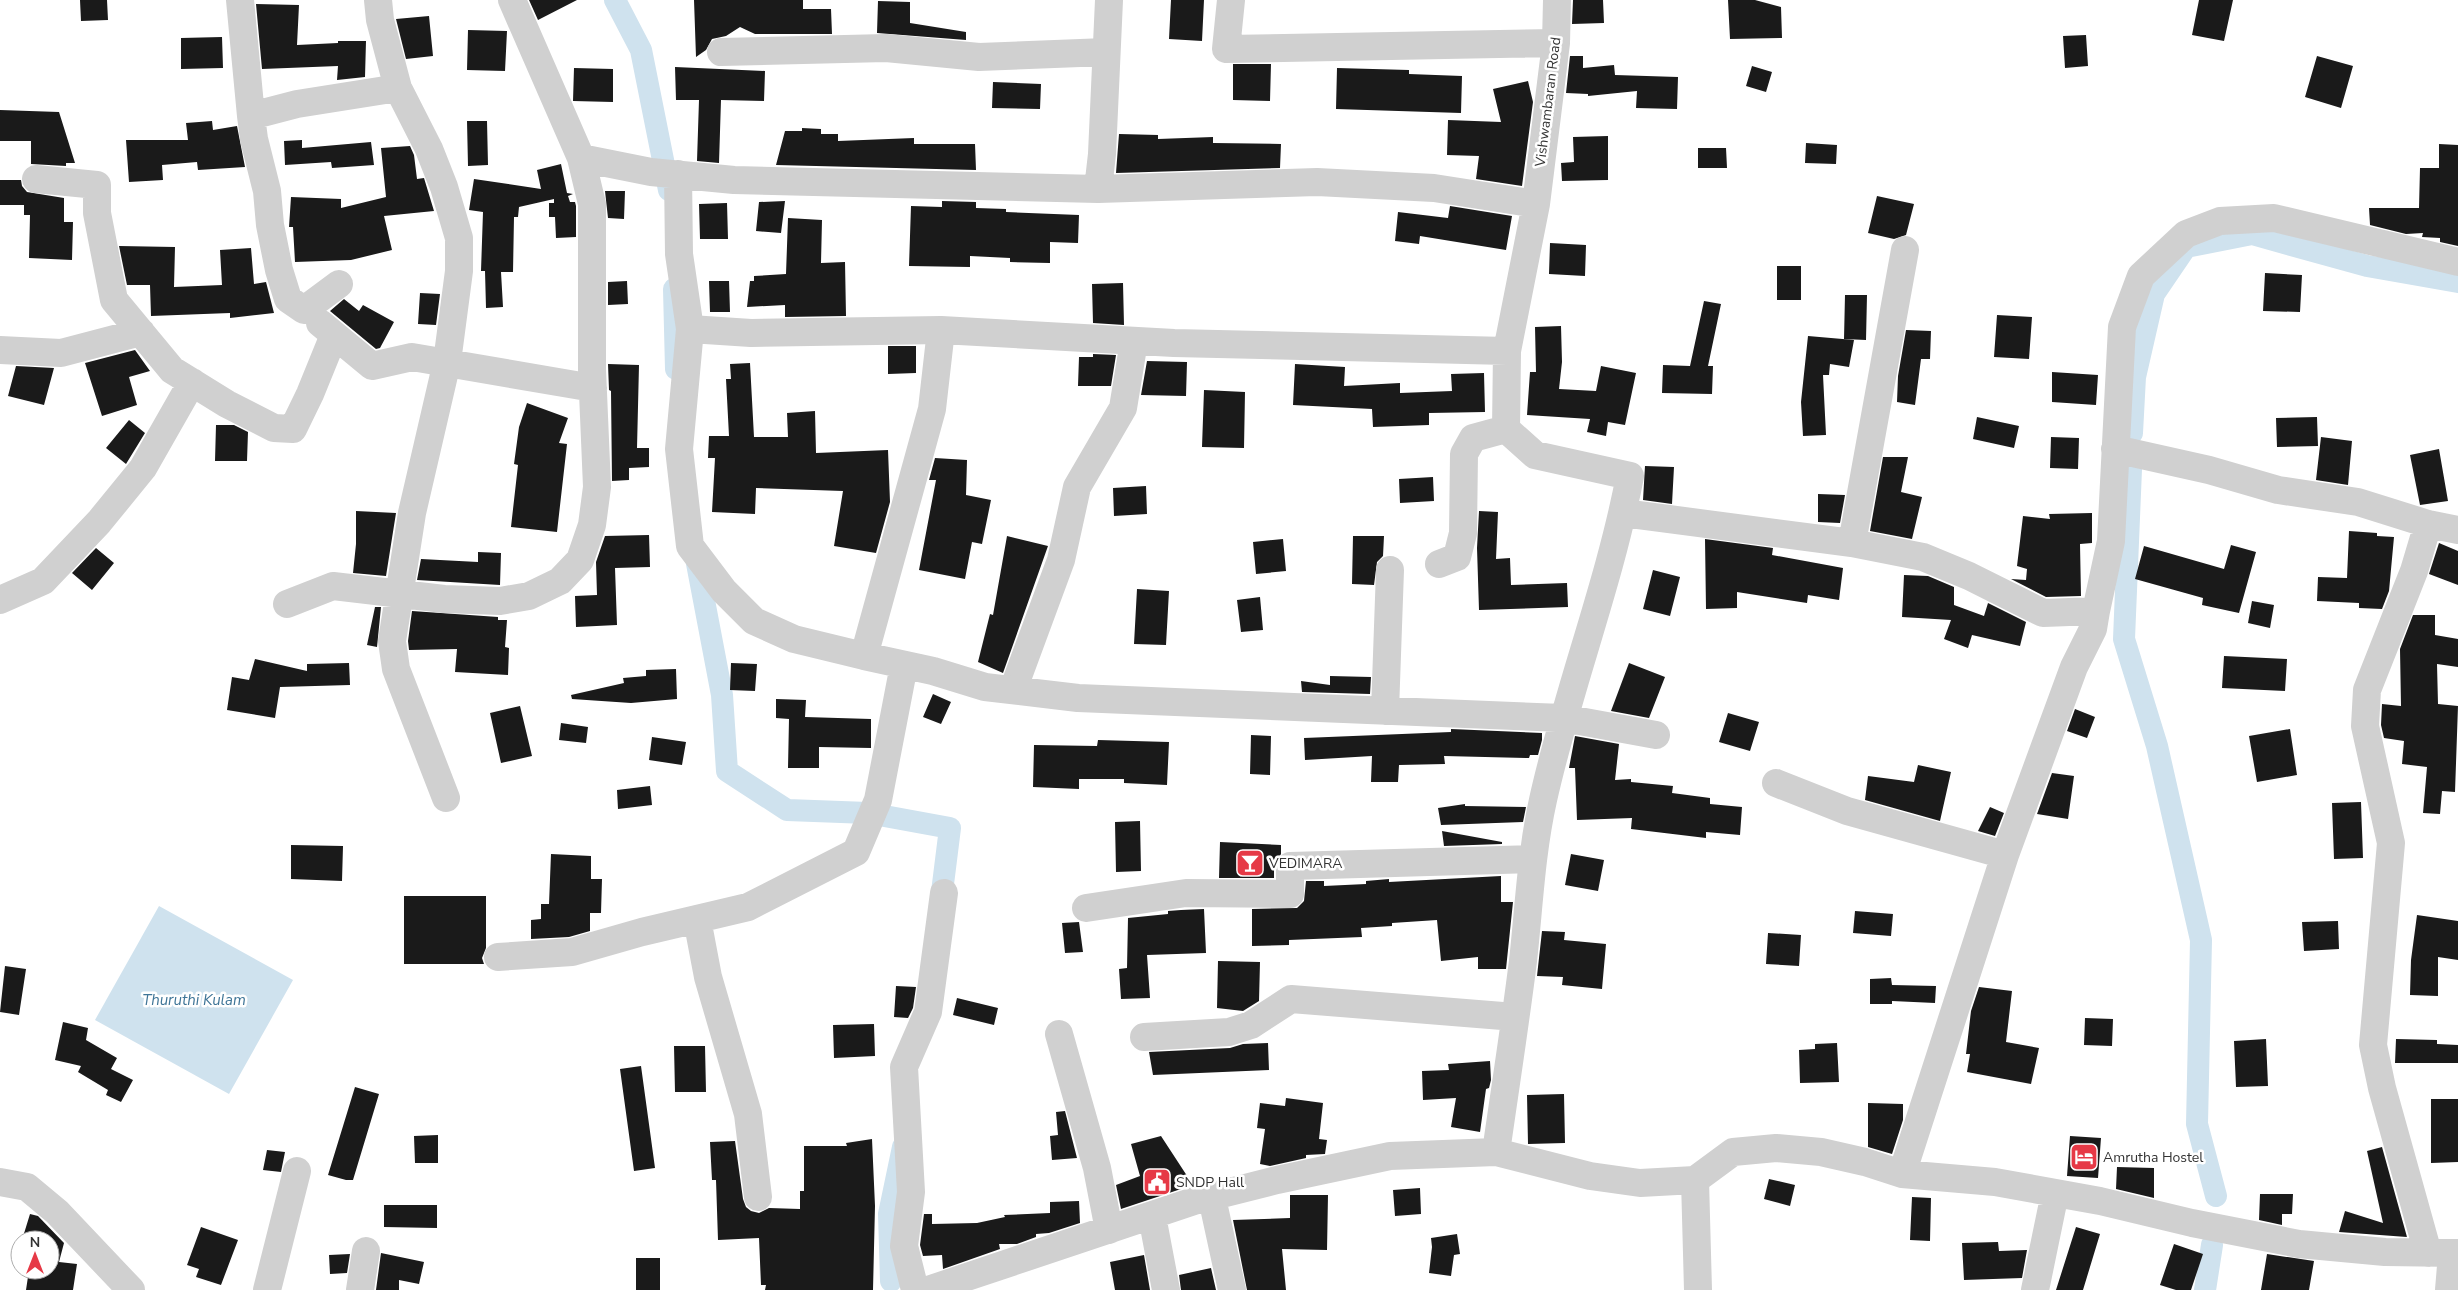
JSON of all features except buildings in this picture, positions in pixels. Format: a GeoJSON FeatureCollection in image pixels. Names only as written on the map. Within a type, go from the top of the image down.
{"type":"FeatureCollection","features":[{"type":"Feature","properties":{"kind":"street"},"geometry":{"type":"LineString","coordinates":[[240,0],[254,139],[267,191],[270,225],[279,270],[288,299],[372,366],[412,357],[594,388]]}},
{"type":"Feature","properties":{"kind":"street"},"geometry":{"type":"LineString","coordinates":[[378,0],[380,20],[398,88],[429,149],[444,187],[459,238],[459,271],[447,362],[412,513],[402,593],[392,642],[396,669],[446,798]]}},
{"type":"Feature","properties":{"kind":"street"},"geometry":{"type":"LineString","coordinates":[[287,604],[333,586],[444,599],[500,601],[529,596],[560,581],[580,560],[592,525],[598,487],[591,266],[592,204],[581,158],[512,0]]}},
{"type":"Feature","properties":{"kind":"street"},"geometry":{"type":"LineString","coordinates":[[1098,189],[1102,154],[1108,0]]}},
{"type":"Feature","properties":{"kind":"street"},"geometry":{"type":"LineString","coordinates":[[1231,0],[1226,49],[1556,43]]}},
{"type":"Feature","properties":{"kind":"street","name":"Vishwambaran Road"},"geometry":{"type":"LineString","coordinates":[[1506,429],[1507,351],[1536,204],[1556,43],[1557,0]]}},
{"type":"Feature","properties":{"kind":"street"},"geometry":{"type":"LineString","coordinates":[[721,52],[886,48],[979,57],[1106,52]]}},
{"type":"Feature","properties":{"kind":"street"},"geometry":{"type":"LineString","coordinates":[[251,116],[297,104],[398,88]]}},
{"type":"Feature","properties":{"kind":"street"},"geometry":{"type":"LineString","coordinates":[[581,158],[652,172],[734,180],[1098,189],[1318,182],[1434,188],[1536,204]]}},
{"type":"Feature","properties":{"kind":"street"},"geometry":{"type":"LineString","coordinates":[[678,174],[679,254],[690,329],[679,449],[690,546],[724,591],[754,621],[794,639],[933,671],[985,687],[1078,698],[1563,718],[1656,735]]}},
{"type":"Feature","properties":{"kind":"street"},"geometry":{"type":"LineString","coordinates":[[36,178],[97,186],[97,214],[114,300],[172,370],[227,404],[274,428],[293,429],[310,394],[334,335]]}},
{"type":"Feature","properties":{"kind":"street"},"geometry":{"type":"LineString","coordinates":[[1902,1174],[2005,856],[2074,667],[2093,629],[2111,541],[2122,327],[2141,276],[2186,234],[2220,221],[2274,218],[2458,262]]}},
{"type":"Feature","properties":{"kind":"street"},"geometry":{"type":"LineString","coordinates":[[1852,543],[1905,250]]}},
{"type":"Feature","properties":{"kind":"street"},"geometry":{"type":"LineString","coordinates":[[304,310],[340,284]]}},
{"type":"Feature","properties":{"kind":"street"},"geometry":{"type":"LineString","coordinates":[[690,329],[751,333],[941,330],[1134,341],[1507,351]]}},
{"type":"Feature","properties":{"kind":"street"},"geometry":{"type":"LineString","coordinates":[[864,656],[932,409],[941,330]]}},
{"type":"Feature","properties":{"kind":"street"},"geometry":{"type":"LineString","coordinates":[[0,350],[61,353],[141,332]]}},
{"type":"Feature","properties":{"kind":"street"},"geometry":{"type":"LineString","coordinates":[[1013,690],[1061,560],[1077,487],[1123,408],[1134,341]]}},
{"type":"Feature","properties":{"kind":"street"},"geometry":{"type":"LineString","coordinates":[[0,600],[43,581],[98,522],[144,468],[192,382]]}},
{"type":"Feature","properties":{"kind":"street"},"geometry":{"type":"LineString","coordinates":[[1439,564],[1457,557],[1463,533],[1464,454],[1473,438],[1506,429],[1535,455],[1630,476],[1623,513],[1563,718],[1543,800],[1532,860],[1515,1017],[1496,1152]]}},
{"type":"Feature","properties":{"kind":"street"},"geometry":{"type":"LineString","coordinates":[[2115,449],[2209,470],[2278,490],[2358,502],[2428,524],[2458,530]]}},
{"type":"Feature","properties":{"kind":"street"},"geometry":{"type":"LineString","coordinates":[[1623,513],[1852,543],[1923,557],[1969,576],[2043,613],[2096,611]]}},
{"type":"Feature","properties":{"kind":"street"},"geometry":{"type":"LineString","coordinates":[[2428,524],[2414,570],[2367,690],[2366,726],[2391,843],[2373,1046],[2382,1088],[2446,1253],[2449,1290]]}},
{"type":"Feature","properties":{"kind":"street"},"geometry":{"type":"LineString","coordinates":[[1384,711],[1390,570]]}},
{"type":"Feature","properties":{"kind":"street"},"geometry":{"type":"LineString","coordinates":[[498,957],[572,952],[642,932],[748,907],[856,852],[878,800],[904,665]]}},
{"type":"Feature","properties":{"kind":"street"},"geometry":{"type":"LineString","coordinates":[[1776,783],[1846,811],[2005,856]]}},
{"type":"Feature","properties":{"kind":"street"},"geometry":{"type":"LineString","coordinates":[[1086,908],[1186,893],[1290,894],[1290,866],[1532,860]]}},
{"type":"Feature","properties":{"kind":"street"},"geometry":{"type":"LineString","coordinates":[[915,1290],[904,1246],[911,1192],[904,1067],[928,1012],[944,893]]}},
{"type":"Feature","properties":{"kind":"street"},"geometry":{"type":"LineString","coordinates":[[698,919],[708,977],[748,1114],[758,1197]]}},
{"type":"Feature","properties":{"kind":"street"},"geometry":{"type":"LineString","coordinates":[[1144,1037],[1230,1032],[1251,1026],[1291,999],[1515,1017]]}},
{"type":"Feature","properties":{"kind":"street"},"geometry":{"type":"LineString","coordinates":[[1059,1034],[1097,1168],[1110,1230]]}},
{"type":"Feature","properties":{"kind":"street"},"geometry":{"type":"LineString","coordinates":[[928,1290],[1194,1201],[1212,1198],[1277,1180],[1390,1156],[1496,1152],[1590,1176],[1632,1182],[1695,1180],[1734,1152],[1776,1148],[1830,1154],[1865,1162],[1902,1174],[1996,1182],[2100,1201],[2192,1223],[2299,1244],[2385,1252],[2446,1253]]}},
{"type":"Feature","properties":{"kind":"street"},"geometry":{"type":"LineString","coordinates":[[267,1290],[297,1171]]}},
{"type":"Feature","properties":{"kind":"street"},"geometry":{"type":"LineString","coordinates":[[1695,1180],[1698,1290]]}},
{"type":"Feature","properties":{"kind":"street"},"geometry":{"type":"LineString","coordinates":[[0,1182],[28,1187],[57,1212],[131,1290]]}},
{"type":"Feature","properties":{"kind":"street"},"geometry":{"type":"LineString","coordinates":[[2034,1290],[2055,1193]]}},
{"type":"Feature","properties":{"kind":"street"},"geometry":{"type":"LineString","coordinates":[[1212,1198],[1232,1290]]}},
{"type":"Feature","properties":{"kind":"street"},"geometry":{"type":"LineString","coordinates":[[1152,1216],[1166,1290]]}},
{"type":"Feature","properties":{"kind":"street"},"geometry":{"type":"LineString","coordinates":[[360,1290],[366,1252]]}},
{"type":"Feature","properties":{"kind":"water","name":"Thuruthi Kulam"},"geometry":{"type":"Polygon","coordinates":[[[159,906],[293,980],[229,1094],[95,1020],[159,906]]]}},
{"type":"Feature","properties":{"kind":"waterway"},"geometry":{"type":"LineString","coordinates":[[615,0],[641,50],[669,190]]}},
{"type":"Feature","properties":{"kind":"waterway"},"geometry":{"type":"LineString","coordinates":[[2132,433],[2135,377],[2154,294],[2186,247],[2252,234],[2367,266],[2458,282]]}},
{"type":"Feature","properties":{"kind":"waterway"},"geometry":{"type":"LineString","coordinates":[[674,289],[676,369]]}},
{"type":"Feature","properties":{"kind":"waterway"},"geometry":{"type":"LineString","coordinates":[[2131,469],[2124,639],[2157,746],[2201,940],[2197,1124],[2216,1196]]}},
{"type":"Feature","properties":{"kind":"waterway"},"geometry":{"type":"LineString","coordinates":[[695,553],[722,695],[727,771],[787,810],[868,813],[950,828],[940,908]]}},
{"type":"Feature","properties":{"kind":"waterway"},"geometry":{"type":"LineString","coordinates":[[891,1281],[889,1214],[903,1147]]}},
{"type":"Feature","properties":{"kind":"waterway"},"geometry":{"type":"LineString","coordinates":[[2205,1290],[2212,1245]]}},
{"type":"Feature","properties":{"kind":"place","name":"VEDIMARA"},"geometry":{"type":"Point","coordinates":[1250,863]}},
{"type":"Feature","properties":{"kind":"place","name":"Amrutha Hostel"},"geometry":{"type":"Point","coordinates":[2084,1157]}},
{"type":"Feature","properties":{"kind":"place","name":"SNDP Hall"},"geometry":{"type":"Point","coordinates":[1157,1182]}}]}
